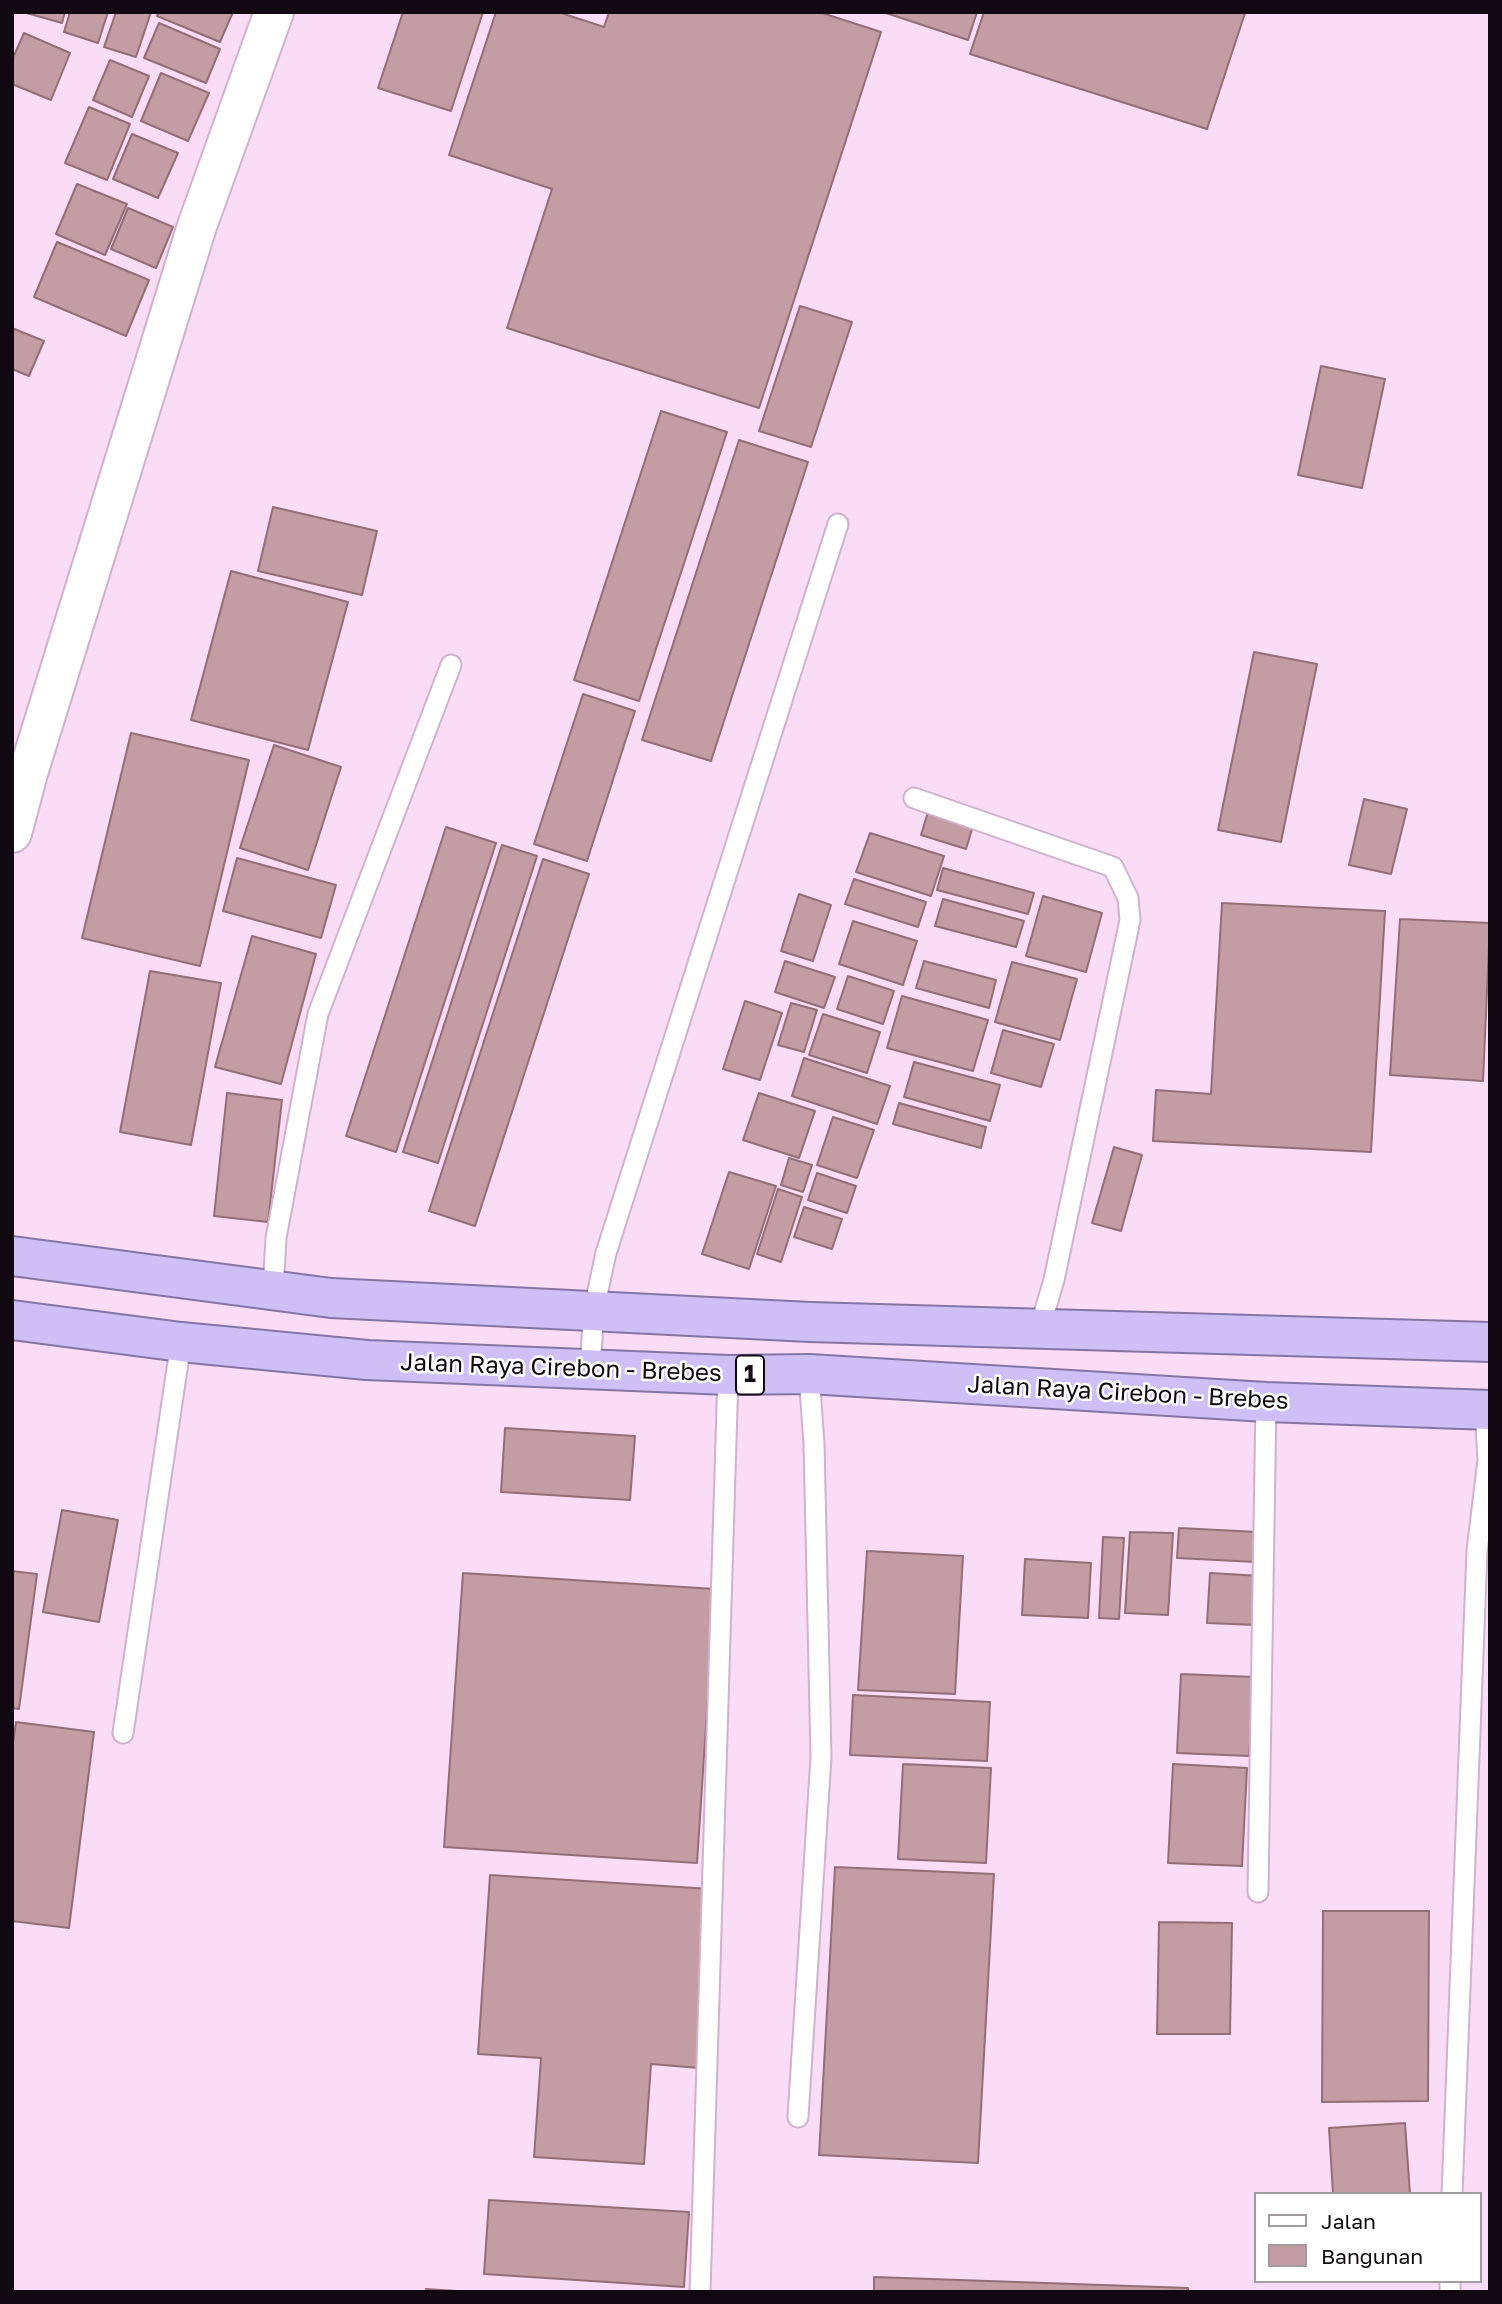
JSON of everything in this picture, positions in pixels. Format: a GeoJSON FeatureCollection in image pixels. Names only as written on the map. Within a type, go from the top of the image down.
{"type":"FeatureCollection","features":[{"type":"Feature","properties":{"kind":"highway"},"geometry":{"type":"LineString","coordinates":[[12,1256],[331,1297],[810,1322],[1490,1342]]}},
{"type":"Feature","properties":{"kind":"highway","name":"Jalan Raya Cirebon - Brebes"},"geometry":{"type":"LineString","coordinates":[[12,1320],[181,1342],[367,1360],[728,1376],[808,1374],[1266,1402],[1488,1410]]}},
{"type":"Feature","properties":{"kind":"highway"},"geometry":{"type":"LineString","coordinates":[[808,1374],[810,1322]]}},
{"type":"Feature","properties":{"kind":"street"},"geometry":{"type":"LineString","coordinates":[[12,833],[27,773],[197,226],[274,12]]}},
{"type":"Feature","properties":{"kind":"lane"},"geometry":{"type":"LineString","coordinates":[[590,1368],[594,1309],[606,1253],[838,524]]}},
{"type":"Feature","properties":{"kind":"lane"},"geometry":{"type":"LineString","coordinates":[[273,1290],[276,1238],[318,1014],[451,665]]}},
{"type":"Feature","properties":{"kind":"lane"},"geometry":{"type":"LineString","coordinates":[[914,798],[1113,867],[1128,898],[1130,920],[1054,1280],[1040,1330]]}},
{"type":"Feature","properties":{"kind":"lane"},"geometry":{"type":"LineString","coordinates":[[123,1733],[181,1342]]}},
{"type":"Feature","properties":{"kind":"lane"},"geometry":{"type":"LineString","coordinates":[[798,2117],[821,1757],[815,1470],[808,1374]]}},
{"type":"Feature","properties":{"kind":"lane"},"geometry":{"type":"LineString","coordinates":[[700,2292],[728,1376]]}},
{"type":"Feature","properties":{"kind":"lane"},"geometry":{"type":"LineString","coordinates":[[1258,1892],[1266,1402]]}},
{"type":"Feature","properties":{"kind":"lane"},"geometry":{"type":"LineString","coordinates":[[1452,2192],[1476,1565],[1488,1460],[1488,1410]]}},
{"type":"Feature","properties":{"kind":"building"},"geometry":{"type":"Polygon","coordinates":[[[23,12],[65,12],[62,23],[23,12]]]}},
{"type":"Feature","properties":{"kind":"building"},"geometry":{"type":"Polygon","coordinates":[[[70,12],[108,12],[98,43],[64,32],[70,12]]]}},
{"type":"Feature","properties":{"kind":"building"},"geometry":{"type":"Polygon","coordinates":[[[116,12],[151,12],[136,57],[104,47],[116,12]]]}},
{"type":"Feature","properties":{"kind":"building"},"geometry":{"type":"Polygon","coordinates":[[[159,12],[233,12],[220,42],[157,16],[159,12]]]}},
{"type":"Feature","properties":{"kind":"building"},"geometry":{"type":"Polygon","coordinates":[[[403,12],[483,12],[451,111],[378,88],[403,12]]]}},
{"type":"Feature","properties":{"kind":"building"},"geometry":{"type":"Polygon","coordinates":[[[496,12],[558,12],[604,27],[609,12],[819,12],[881,32],[759,408],[507,328],[552,189],[449,155],[496,12]]]}},
{"type":"Feature","properties":{"kind":"building"},"geometry":{"type":"Polygon","coordinates":[[[883,12],[977,12],[968,40],[883,12]]]}},
{"type":"Feature","properties":{"kind":"building"},"geometry":{"type":"Polygon","coordinates":[[[984,12],[1245,13],[1207,129],[970,54],[984,12]]]}},
{"type":"Feature","properties":{"kind":"building"},"geometry":{"type":"Polygon","coordinates":[[[159,23],[220,49],[206,83],[144,58],[159,23]]]}},
{"type":"Feature","properties":{"kind":"building"},"geometry":{"type":"Polygon","coordinates":[[[24,33],[70,53],[51,100],[12,84],[12,60],[24,33]]]}},
{"type":"Feature","properties":{"kind":"building"},"geometry":{"type":"Polygon","coordinates":[[[110,60],[149,76],[132,117],[93,100],[110,60]]]}},
{"type":"Feature","properties":{"kind":"building"},"geometry":{"type":"Polygon","coordinates":[[[161,73],[209,93],[188,141],[141,121],[161,73]]]}},
{"type":"Feature","properties":{"kind":"building"},"geometry":{"type":"Polygon","coordinates":[[[89,107],[130,124],[107,180],[65,163],[89,107]]]}},
{"type":"Feature","properties":{"kind":"building"},"geometry":{"type":"Polygon","coordinates":[[[132,134],[178,153],[158,198],[113,179],[132,134]]]}},
{"type":"Feature","properties":{"kind":"building"},"geometry":{"type":"Polygon","coordinates":[[[77,184],[127,204],[105,255],[56,234],[77,184]]]}},
{"type":"Feature","properties":{"kind":"building"},"geometry":{"type":"Polygon","coordinates":[[[128,208],[173,227],[156,268],[111,249],[128,208]]]}},
{"type":"Feature","properties":{"kind":"building"},"geometry":{"type":"Polygon","coordinates":[[[57,242],[149,280],[126,336],[34,297],[57,242]]]}},
{"type":"Feature","properties":{"kind":"building"},"geometry":{"type":"Polygon","coordinates":[[[800,306],[852,322],[811,447],[759,431],[800,306]]]}},
{"type":"Feature","properties":{"kind":"building"},"geometry":{"type":"Polygon","coordinates":[[[12,328],[44,341],[29,376],[12,369],[12,328]]]}},
{"type":"Feature","properties":{"kind":"building"},"geometry":{"type":"Polygon","coordinates":[[[1321,366],[1385,379],[1362,488],[1298,475],[1321,366]]]}},
{"type":"Feature","properties":{"kind":"building"},"geometry":{"type":"Polygon","coordinates":[[[661,411],[727,432],[639,701],[574,680],[661,411]]]}},
{"type":"Feature","properties":{"kind":"building"},"geometry":{"type":"Polygon","coordinates":[[[739,440],[808,462],[711,761],[642,740],[739,440]]]}},
{"type":"Feature","properties":{"kind":"building"},"geometry":{"type":"Polygon","coordinates":[[[273,507],[377,531],[362,595],[258,571],[273,507]]]}},
{"type":"Feature","properties":{"kind":"building"},"geometry":{"type":"Polygon","coordinates":[[[231,571],[348,602],[308,750],[191,720],[231,571]]]}},
{"type":"Feature","properties":{"kind":"building"},"geometry":{"type":"Polygon","coordinates":[[[1254,652],[1317,664],[1281,842],[1218,830],[1254,652]]]}},
{"type":"Feature","properties":{"kind":"building"},"geometry":{"type":"Polygon","coordinates":[[[583,694],[635,711],[587,861],[534,844],[583,694]]]}},
{"type":"Feature","properties":{"kind":"building"},"geometry":{"type":"Polygon","coordinates":[[[131,733],[249,760],[200,966],[82,938],[131,733]]]}},
{"type":"Feature","properties":{"kind":"building"},"geometry":{"type":"Polygon","coordinates":[[[274,745],[341,767],[308,870],[240,848],[274,745]]]}},
{"type":"Feature","properties":{"kind":"building"},"geometry":{"type":"Polygon","coordinates":[[[1364,799],[1407,809],[1391,874],[1349,865],[1364,799]]]}},
{"type":"Feature","properties":{"kind":"building"},"geometry":{"type":"Polygon","coordinates":[[[928,812],[973,826],[966,849],[921,835],[928,812]]]}},
{"type":"Feature","properties":{"kind":"building"},"geometry":{"type":"Polygon","coordinates":[[[446,827],[496,843],[396,1152],[346,1136],[446,827]]]}},
{"type":"Feature","properties":{"kind":"building"},"geometry":{"type":"Polygon","coordinates":[[[870,833],[944,856],[931,896],[856,872],[870,833]]]}},
{"type":"Feature","properties":{"kind":"building"},"geometry":{"type":"Polygon","coordinates":[[[502,845],[537,856],[438,1163],[403,1152],[502,845]]]}},
{"type":"Feature","properties":{"kind":"building"},"geometry":{"type":"Polygon","coordinates":[[[237,858],[336,885],[321,938],[223,911],[237,858]]]}},
{"type":"Feature","properties":{"kind":"building"},"geometry":{"type":"Polygon","coordinates":[[[543,859],[589,874],[475,1226],[429,1211],[543,859]]]}},
{"type":"Feature","properties":{"kind":"building"},"geometry":{"type":"Polygon","coordinates":[[[943,868],[1034,893],[1028,914],[937,890],[943,868]]]}},
{"type":"Feature","properties":{"kind":"building"},"geometry":{"type":"Polygon","coordinates":[[[854,879],[926,902],[918,927],[845,904],[854,879]]]}},
{"type":"Feature","properties":{"kind":"building"},"geometry":{"type":"Polygon","coordinates":[[[799,894],[831,905],[813,961],[781,951],[799,894]]]}},
{"type":"Feature","properties":{"kind":"building"},"geometry":{"type":"Polygon","coordinates":[[[1043,896],[1102,913],[1086,972],[1026,956],[1043,896]]]}},
{"type":"Feature","properties":{"kind":"building"},"geometry":{"type":"Polygon","coordinates":[[[943,899],[1024,921],[1016,947],[935,926],[943,899]]]}},
{"type":"Feature","properties":{"kind":"building"},"geometry":{"type":"Polygon","coordinates":[[[1222,903],[1385,911],[1371,1152],[1153,1141],[1156,1090],[1211,1094],[1222,903]]]}},
{"type":"Feature","properties":{"kind":"building"},"geometry":{"type":"Polygon","coordinates":[[[1400,919],[1490,923],[1483,1081],[1390,1075],[1400,919]]]}},
{"type":"Feature","properties":{"kind":"building"},"geometry":{"type":"Polygon","coordinates":[[[853,921],[917,941],[903,985],[839,964],[853,921]]]}},
{"type":"Feature","properties":{"kind":"building"},"geometry":{"type":"Polygon","coordinates":[[[252,936],[316,954],[281,1084],[215,1067],[252,936]]]}},
{"type":"Feature","properties":{"kind":"building"},"geometry":{"type":"Polygon","coordinates":[[[785,961],[835,977],[824,1008],[775,992],[785,961]]]}},
{"type":"Feature","properties":{"kind":"building"},"geometry":{"type":"Polygon","coordinates":[[[924,961],[996,980],[989,1008],[916,988],[924,961]]]}},
{"type":"Feature","properties":{"kind":"building"},"geometry":{"type":"Polygon","coordinates":[[[1012,962],[1077,979],[1060,1040],[995,1022],[1012,962]]]}},
{"type":"Feature","properties":{"kind":"building"},"geometry":{"type":"Polygon","coordinates":[[[150,971],[221,983],[191,1145],[120,1132],[150,971]]]}},
{"type":"Feature","properties":{"kind":"building"},"geometry":{"type":"Polygon","coordinates":[[[848,976],[894,991],[883,1024],[837,1009],[848,976]]]}},
{"type":"Feature","properties":{"kind":"building"},"geometry":{"type":"Polygon","coordinates":[[[902,996],[988,1020],[973,1071],[887,1048],[902,996]]]}},
{"type":"Feature","properties":{"kind":"building"},"geometry":{"type":"Polygon","coordinates":[[[745,1001],[782,1013],[760,1080],[723,1069],[745,1001]]]}},
{"type":"Feature","properties":{"kind":"building"},"geometry":{"type":"Polygon","coordinates":[[[791,1003],[817,1010],[804,1052],[778,1045],[791,1003]]]}},
{"type":"Feature","properties":{"kind":"building"},"geometry":{"type":"Polygon","coordinates":[[[823,1014],[880,1032],[867,1073],[809,1055],[823,1014]]]}},
{"type":"Feature","properties":{"kind":"building"},"geometry":{"type":"Polygon","coordinates":[[[1003,1030],[1054,1044],[1041,1087],[991,1073],[1003,1030]]]}},
{"type":"Feature","properties":{"kind":"building"},"geometry":{"type":"Polygon","coordinates":[[[804,1058],[890,1086],[877,1124],[792,1096],[804,1058]]]}},
{"type":"Feature","properties":{"kind":"building"},"geometry":{"type":"Polygon","coordinates":[[[914,1062],[1000,1085],[990,1121],[904,1097],[914,1062]]]}},
{"type":"Feature","properties":{"kind":"building"},"geometry":{"type":"Polygon","coordinates":[[[227,1093],[282,1100],[268,1222],[214,1216],[227,1093]]]}},
{"type":"Feature","properties":{"kind":"building"},"geometry":{"type":"Polygon","coordinates":[[[759,1093],[815,1111],[799,1158],[743,1140],[759,1093]]]}},
{"type":"Feature","properties":{"kind":"building"},"geometry":{"type":"Polygon","coordinates":[[[899,1103],[986,1127],[981,1148],[893,1124],[899,1103]]]}},
{"type":"Feature","properties":{"kind":"building"},"geometry":{"type":"Polygon","coordinates":[[[833,1117],[874,1130],[857,1178],[817,1165],[833,1117]]]}},
{"type":"Feature","properties":{"kind":"building"},"geometry":{"type":"Polygon","coordinates":[[[1114,1147],[1142,1155],[1121,1231],[1092,1223],[1114,1147]]]}},
{"type":"Feature","properties":{"kind":"building"},"geometry":{"type":"Polygon","coordinates":[[[789,1158],[812,1165],[803,1192],[781,1185],[789,1158]]]}},
{"type":"Feature","properties":{"kind":"building"},"geometry":{"type":"Polygon","coordinates":[[[729,1172],[776,1186],[749,1269],[702,1254],[729,1172]]]}},
{"type":"Feature","properties":{"kind":"building"},"geometry":{"type":"Polygon","coordinates":[[[817,1173],[856,1186],[847,1213],[808,1200],[817,1173]]]}},
{"type":"Feature","properties":{"kind":"building"},"geometry":{"type":"Polygon","coordinates":[[[778,1189],[802,1197],[781,1262],[757,1254],[778,1189]]]}},
{"type":"Feature","properties":{"kind":"building"},"geometry":{"type":"Polygon","coordinates":[[[804,1207],[842,1219],[832,1249],[794,1237],[804,1207]]]}},
{"type":"Feature","properties":{"kind":"building"},"geometry":{"type":"Polygon","coordinates":[[[505,1428],[635,1436],[630,1500],[501,1492],[505,1428]]]}},
{"type":"Feature","properties":{"kind":"building"},"geometry":{"type":"Polygon","coordinates":[[[62,1510],[118,1520],[99,1622],[43,1612],[62,1510]]]}},
{"type":"Feature","properties":{"kind":"building"},"geometry":{"type":"Polygon","coordinates":[[[1179,1528],[1258,1532],[1256,1562],[1177,1558],[1179,1528]]]}},
{"type":"Feature","properties":{"kind":"building"},"geometry":{"type":"Polygon","coordinates":[[[1130,1532],[1173,1533],[1168,1615],[1125,1613],[1130,1532]]]}},
{"type":"Feature","properties":{"kind":"building"},"geometry":{"type":"Polygon","coordinates":[[[1103,1537],[1124,1538],[1119,1619],[1099,1618],[1103,1537]]]}},
{"type":"Feature","properties":{"kind":"building"},"geometry":{"type":"Polygon","coordinates":[[[867,1551],[963,1556],[955,1694],[858,1690],[867,1551]]]}},
{"type":"Feature","properties":{"kind":"building"},"geometry":{"type":"Polygon","coordinates":[[[1025,1559],[1091,1563],[1088,1618],[1022,1615],[1025,1559]]]}},
{"type":"Feature","properties":{"kind":"building"},"geometry":{"type":"Polygon","coordinates":[[[12,1571],[37,1574],[19,1709],[12,1708],[12,1571]]]}},
{"type":"Feature","properties":{"kind":"building"},"geometry":{"type":"Polygon","coordinates":[[[463,1573],[715,1589],[697,1863],[444,1847],[463,1573]]]}},
{"type":"Feature","properties":{"kind":"building"},"geometry":{"type":"Polygon","coordinates":[[[1210,1573],[1261,1576],[1257,1625],[1207,1623],[1210,1573]]]}},
{"type":"Feature","properties":{"kind":"building"},"geometry":{"type":"Polygon","coordinates":[[[1181,1674],[1254,1677],[1249,1756],[1177,1753],[1181,1674]]]}},
{"type":"Feature","properties":{"kind":"building"},"geometry":{"type":"Polygon","coordinates":[[[853,1695],[990,1702],[987,1761],[850,1755],[853,1695]]]}},
{"type":"Feature","properties":{"kind":"building"},"geometry":{"type":"Polygon","coordinates":[[[16,1722],[94,1732],[69,1928],[12,1921],[12,1751],[16,1722]]]}},
{"type":"Feature","properties":{"kind":"building"},"geometry":{"type":"Polygon","coordinates":[[[903,1764],[991,1768],[986,1863],[898,1859],[903,1764]]]}},
{"type":"Feature","properties":{"kind":"building"},"geometry":{"type":"Polygon","coordinates":[[[1173,1764],[1247,1768],[1242,1866],[1168,1863],[1173,1764]]]}},
{"type":"Feature","properties":{"kind":"building"},"geometry":{"type":"Polygon","coordinates":[[[835,1867],[994,1874],[978,2163],[819,2155],[835,1867]]]}},
{"type":"Feature","properties":{"kind":"building"},"geometry":{"type":"Polygon","coordinates":[[[490,1875],[711,1889],[699,2068],[651,2064],[644,2164],[534,2157],[541,2058],[478,2054],[490,1875]]]}},
{"type":"Feature","properties":{"kind":"building"},"geometry":{"type":"Polygon","coordinates":[[[1323,1911],[1429,1911],[1428,2101],[1322,2102],[1323,1911]]]}},
{"type":"Feature","properties":{"kind":"building"},"geometry":{"type":"Polygon","coordinates":[[[1159,1922],[1232,1923],[1230,2034],[1157,2034],[1159,1922]]]}},
{"type":"Feature","properties":{"kind":"building"},"geometry":{"type":"Polygon","coordinates":[[[1405,2123],[1410,2192],[1333,2192],[1329,2128],[1405,2123]]]}},
{"type":"Feature","properties":{"kind":"building"},"geometry":{"type":"Polygon","coordinates":[[[489,2200],[689,2212],[684,2287],[484,2274],[489,2200]]]}},
{"type":"Feature","properties":{"kind":"building"},"geometry":{"type":"Polygon","coordinates":[[[874,2277],[1188,2288],[1188,2292],[874,2292],[874,2277]]]}},
{"type":"Feature","properties":{"kind":"building"},"geometry":{"type":"Polygon","coordinates":[[[426,2289],[473,2292],[426,2292],[426,2289]]]}}]}
